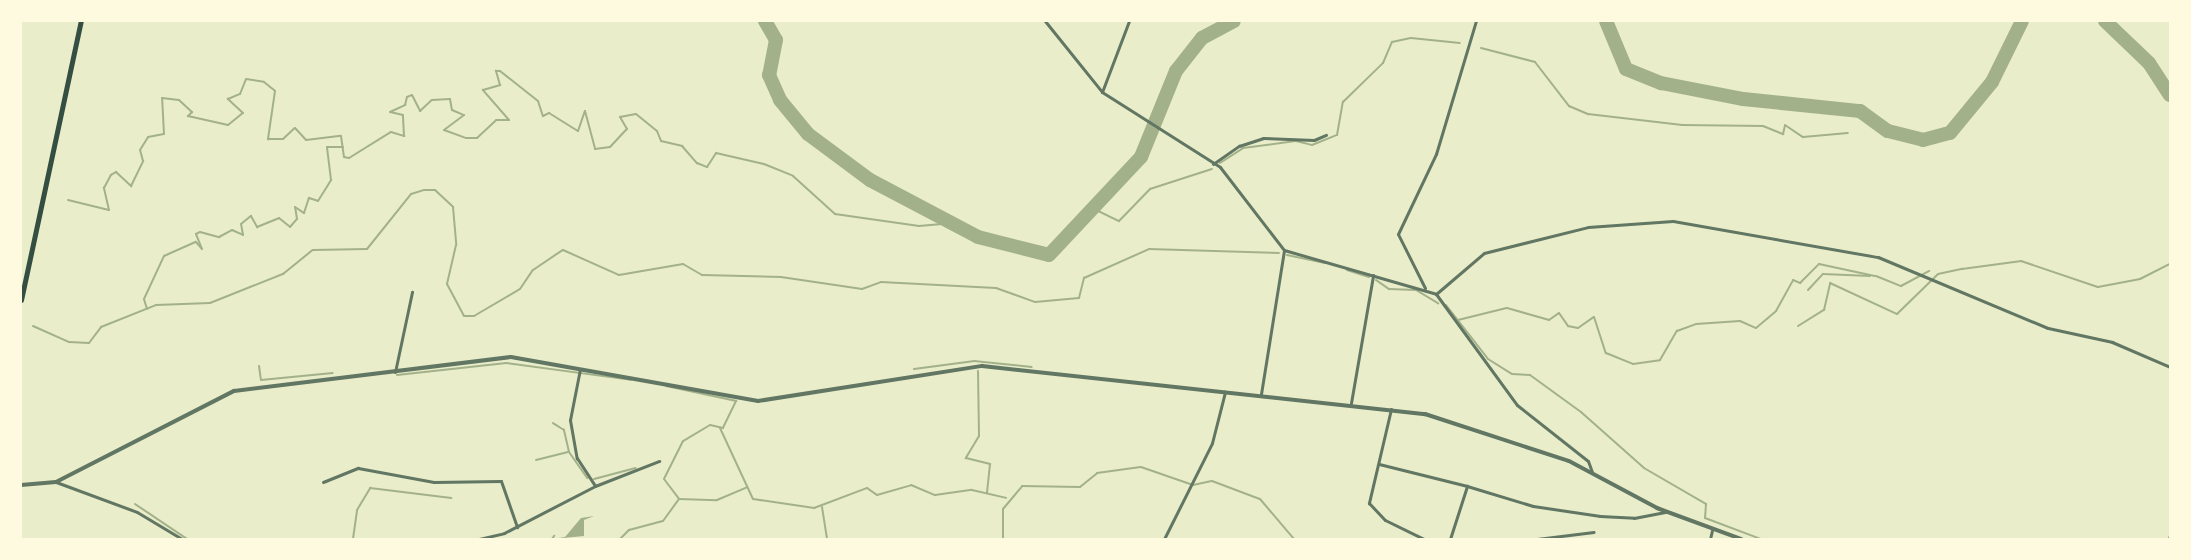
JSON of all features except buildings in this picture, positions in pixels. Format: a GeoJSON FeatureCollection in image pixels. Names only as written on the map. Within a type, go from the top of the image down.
{"type":"FeatureCollection","features":[{"type":"Feature","properties":{"kind":"highway"},"geometry":{"type":"LineString","coordinates":[[21,300],[81,21]]}},
{"type":"Feature","properties":{"kind":"street"},"geometry":{"type":"LineString","coordinates":[[1045,21],[1102,92],[1139,120],[1213,164],[1239,188],[1284,250],[1425,288],[1436,294],[1517,405],[1588,461],[1593,474]]}},
{"type":"Feature","properties":{"kind":"street"},"geometry":{"type":"LineString","coordinates":[[1102,92],[1128,21]]}},
{"type":"Feature","properties":{"kind":"street"},"geometry":{"type":"LineString","coordinates":[[1425,288],[1398,234],[1436,154],[1476,21]]}},
{"type":"Feature","properties":{"kind":"street"},"geometry":{"type":"LineString","coordinates":[[1213,164],[1239,146],[1263,138],[1314,140],[1326,135]]}},
{"type":"Feature","properties":{"kind":"street"},"geometry":{"type":"LineString","coordinates":[[1436,294],[1484,253],[1588,227],[1674,221],[1878,257],[2048,328],[2112,342],[2170,367]]}},
{"type":"Feature","properties":{"kind":"street"},"geometry":{"type":"LineString","coordinates":[[1261,394],[1284,250]]}},
{"type":"Feature","properties":{"kind":"street"},"geometry":{"type":"LineString","coordinates":[[1351,403],[1373,274]]}},
{"type":"Feature","properties":{"kind":"street"},"geometry":{"type":"LineString","coordinates":[[395,372],[412,292]]}},
{"type":"Feature","properties":{"kind":"street"},"geometry":{"type":"LineString","coordinates":[[21,485],[57,482],[234,391],[512,357],[758,401],[982,366],[1082,381],[1261,394],[1391,409],[1505,436],[1593,474],[1667,512],[1741,539]]}},
{"type":"Feature","properties":{"kind":"street"},"geometry":{"type":"LineString","coordinates":[[580,368],[570,420],[577,458],[595,486]]}},
{"type":"Feature","properties":{"kind":"street"},"geometry":{"type":"LineString","coordinates":[[1164,539],[1189,482],[1212,443],[1226,391]]}},
{"type":"Feature","properties":{"kind":"street"},"geometry":{"type":"LineString","coordinates":[[1391,409],[1371,508],[1424,539]]}},
{"type":"Feature","properties":{"kind":"street"},"geometry":{"type":"LineString","coordinates":[[479,539],[517,527],[595,486],[659,461]]}},
{"type":"Feature","properties":{"kind":"street"},"geometry":{"type":"LineString","coordinates":[[1379,464],[1467,486],[1533,506],[1600,516],[1634,518],[1667,512]]}},
{"type":"Feature","properties":{"kind":"street"},"geometry":{"type":"LineString","coordinates":[[323,482],[358,468],[434,482],[501,481],[517,527]]}},
{"type":"Feature","properties":{"kind":"street"},"geometry":{"type":"LineString","coordinates":[[57,482],[137,512],[182,539]]}},
{"type":"Feature","properties":{"kind":"street"},"geometry":{"type":"LineString","coordinates":[[1450,539],[1467,486]]}},
{"type":"Feature","properties":{"kind":"street"},"geometry":{"type":"LineString","coordinates":[[1710,539],[1712,530]]}},
{"type":"Feature","properties":{"kind":"street"},"geometry":{"type":"LineString","coordinates":[[1537,539],[1594,532]]}},
{"type":"Feature","properties":{"kind":"shaded area"},"geometry":{"type":"Polygon","coordinates":[[[594,516],[584,520],[584,536],[553,539],[565,537],[581,518],[594,516]]]}},
{"type":"Feature","properties":{"kind":"waterway"},"geometry":{"type":"LineString","coordinates":[[765,21],[776,40],[769,75],[780,100],[808,134],[870,180],[978,237],[1049,255],[1141,157],[1176,71],[1202,38],[1234,21]]}},
{"type":"Feature","properties":{"kind":"waterway"},"geometry":{"type":"LineString","coordinates":[[1606,21],[1626,69],[1661,83],[1743,99],[1860,111],[1888,131],[1923,140],[1950,133],[1992,82],[2022,21]]}},
{"type":"Feature","properties":{"kind":"waterway"},"geometry":{"type":"LineString","coordinates":[[2105,21],[2149,63],[2170,95]]}},
{"type":"Feature","properties":{"kind":"waterway"},"geometry":{"type":"LineString","coordinates":[[1220,163],[1243,148],[1296,141],[1312,145],[1337,135],[1343,102],[1383,63],[1392,42],[1411,38],[1460,43]]}},
{"type":"Feature","properties":{"kind":"waterway"},"geometry":{"type":"LineString","coordinates":[[1481,48],[1535,62],[1569,106],[1588,114],[1682,125],[1763,126],[1783,134],[1785,125],[1803,137],[1848,133]]}},
{"type":"Feature","properties":{"kind":"waterway"},"geometry":{"type":"LineString","coordinates":[[68,200],[109,210],[104,188],[111,175],[116,172],[131,186],[143,161],[140,150],[148,137],[164,134],[162,98],[179,100],[192,112],[188,116],[228,125],[243,113],[228,99],[240,94],[246,79],[264,82],[275,91],[268,139],[283,139],[295,128],[306,140],[341,136],[344,157],[349,158],[391,132],[404,136],[403,115],[390,112],[405,105],[407,97],[412,95],[420,111],[432,100],[450,99],[452,110],[464,115],[444,130],[466,138],[477,138],[496,120],[509,120],[483,90],[500,85],[496,71],[500,71],[538,101],[543,116],[549,113],[578,131],[585,111],[595,149],[610,147],[627,129],[620,117],[636,114],[657,131],[661,141],[682,146],[697,163],[707,167],[716,153],[764,164],[793,176],[835,214],[919,226],[942,224],[947,217]]}},
{"type":"Feature","properties":{"kind":"waterway"},"geometry":{"type":"LineString","coordinates":[[147,309],[144,299],[164,256],[196,242],[202,249],[196,234],[200,232],[219,237],[232,230],[243,235],[241,224],[251,216],[257,227],[279,218],[290,227],[297,219],[295,207],[304,213],[309,198],[318,201],[331,180],[327,147],[343,147]]}},
{"type":"Feature","properties":{"kind":"waterway"},"geometry":{"type":"LineString","coordinates":[[1092,208],[1119,221],[1150,189],[1212,169]]}},
{"type":"Feature","properties":{"kind":"waterway"},"geometry":{"type":"LineString","coordinates":[[33,326],[69,342],[89,343],[101,327],[156,305],[210,303],[283,274],[313,250],[367,249],[411,194],[424,190],[435,190],[453,207],[456,245],[447,284],[464,316],[474,316],[520,289],[533,270],[563,250],[619,275],[683,264],[702,275],[781,277],[862,289],[881,282],[996,288],[1035,302],[1079,298],[1084,278],[1149,249],[1279,253]]}},
{"type":"Feature","properties":{"kind":"waterway"},"geometry":{"type":"LineString","coordinates":[[1287,255],[1325,263]]}},
{"type":"Feature","properties":{"kind":"waterway"},"geometry":{"type":"LineString","coordinates":[[1798,326],[1824,310],[1830,283],[1897,314],[1938,274],[1962,269],[2021,261],[2098,287],[2140,279],[2170,264]]}},
{"type":"Feature","properties":{"kind":"waterway"},"geometry":{"type":"LineString","coordinates":[[1458,320],[1507,308],[1549,320],[1559,313],[1568,326],[1578,328],[1594,317],[1606,353],[1633,364],[1660,360],[1677,331],[1696,324],[1740,321],[1756,328],[1776,311],[1793,280],[1800,283],[1819,264],[1875,276]]}},
{"type":"Feature","properties":{"kind":"waterway"},"geometry":{"type":"LineString","coordinates":[[1347,270],[1369,277]]}},
{"type":"Feature","properties":{"kind":"waterway"},"geometry":{"type":"LineString","coordinates":[[1876,276],[1901,286],[1929,271]]}},
{"type":"Feature","properties":{"kind":"waterway"},"geometry":{"type":"LineString","coordinates":[[1808,290],[1823,274],[1870,276]]}},
{"type":"Feature","properties":{"kind":"waterway"},"geometry":{"type":"LineString","coordinates":[[1376,280],[1389,289],[1416,290],[1438,303]]}},
{"type":"Feature","properties":{"kind":"waterway"},"geometry":{"type":"LineString","coordinates":[[1446,305],[1488,359],[1512,374],[1530,375],[1581,412],[1644,468],[1706,504],[1705,518],[1761,539]]}},
{"type":"Feature","properties":{"kind":"waterway"},"geometry":{"type":"LineString","coordinates":[[914,369],[974,361],[1032,367]]}},
{"type":"Feature","properties":{"kind":"waterway"},"geometry":{"type":"LineString","coordinates":[[397,375],[506,363],[631,380]]}},
{"type":"Feature","properties":{"kind":"waterway"},"geometry":{"type":"LineString","coordinates":[[259,366],[261,380],[333,373]]}},
{"type":"Feature","properties":{"kind":"waterway"},"geometry":{"type":"LineString","coordinates":[[978,371],[979,436],[966,458],[990,464],[987,493]]}},
{"type":"Feature","properties":{"kind":"waterway"},"geometry":{"type":"LineString","coordinates":[[666,386],[736,401],[723,428],[710,425],[683,441],[664,479],[679,499]]}},
{"type":"Feature","properties":{"kind":"waterway"},"geometry":{"type":"LineString","coordinates":[[536,460],[569,452],[564,430],[553,423]]}},
{"type":"Feature","properties":{"kind":"waterway"},"geometry":{"type":"LineString","coordinates":[[720,428],[753,499],[814,508],[867,488],[877,495],[911,485],[935,495],[972,490],[1006,498]]}},
{"type":"Feature","properties":{"kind":"waterway"},"geometry":{"type":"LineString","coordinates":[[569,452],[587,478]]}},
{"type":"Feature","properties":{"kind":"waterway"},"geometry":{"type":"LineString","coordinates":[[1003,539],[1003,509],[1022,486],[1080,487],[1097,473],[1141,467],[1193,485],[1212,481],[1260,499],[1294,539]]}},
{"type":"Feature","properties":{"kind":"waterway"},"geometry":{"type":"LineString","coordinates":[[594,479],[636,468]]}},
{"type":"Feature","properties":{"kind":"waterway"},"geometry":{"type":"LineString","coordinates":[[620,539],[629,530],[663,521],[679,499],[717,500],[747,487]]}},
{"type":"Feature","properties":{"kind":"waterway"},"geometry":{"type":"LineString","coordinates":[[353,539],[357,510],[370,488],[451,498]]}},
{"type":"Feature","properties":{"kind":"waterway"},"geometry":{"type":"LineString","coordinates":[[135,504],[187,539]]}},
{"type":"Feature","properties":{"kind":"waterway"},"geometry":{"type":"LineString","coordinates":[[822,507],[827,539]]}}]}
